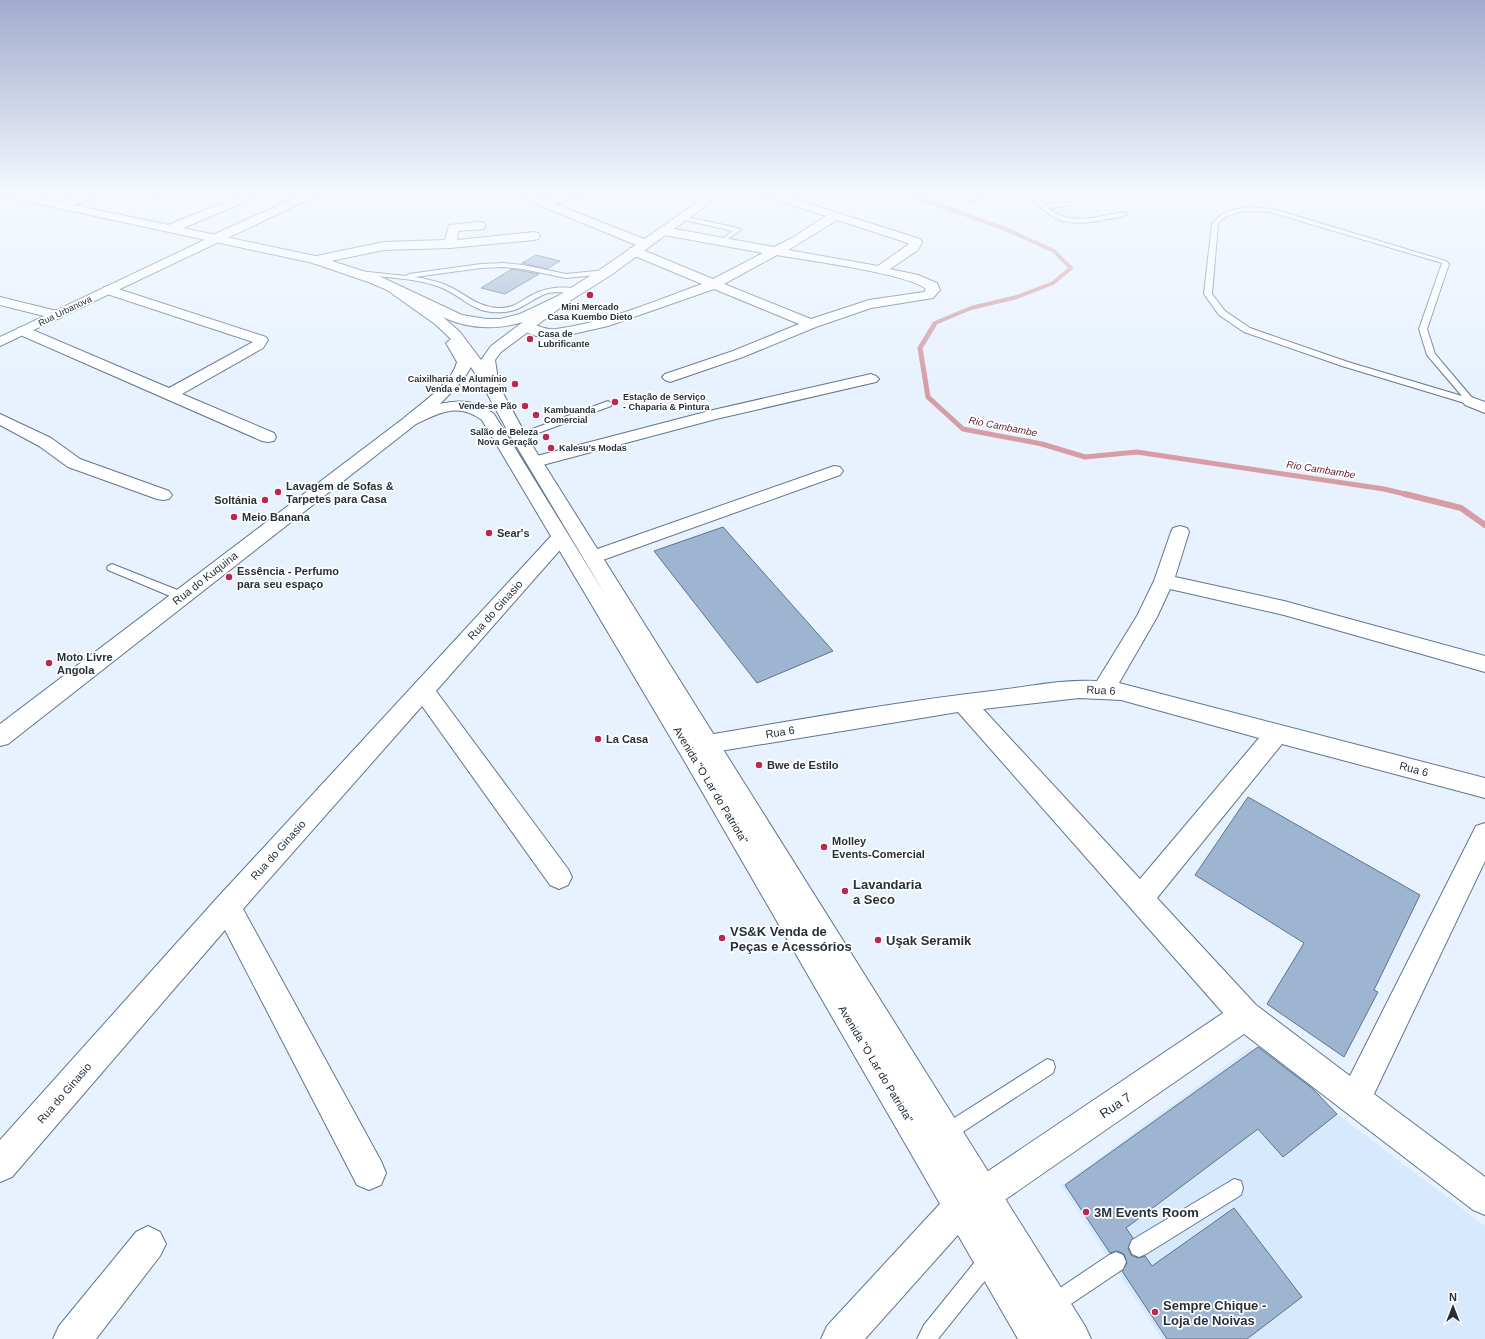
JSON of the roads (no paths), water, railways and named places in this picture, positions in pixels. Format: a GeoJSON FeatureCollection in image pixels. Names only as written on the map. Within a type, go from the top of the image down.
{"type":"FeatureCollection","features":[{"type":"Feature","properties":{"kind":"street","name":"Rua Urbanova"},"geometry":{"type":"LineString","coordinates":[[0,342],[181,255]]}},
{"type":"Feature","properties":{"kind":"street","name":"Avenida \"O Lar do Patriota\""},"geometry":{"type":"LineString","coordinates":[[296,255],[392,282],[457,318],[478,322],[500,322],[523,319],[563,299]]}},
{"type":"Feature","properties":{"kind":"street"},"geometry":{"type":"LineString","coordinates":[[316,260],[338,255]]}},
{"type":"Feature","properties":{"kind":"street"},"geometry":{"type":"LineString","coordinates":[[491,386],[488,360],[496,349],[563,299],[629,255]]}},
{"type":"Feature","properties":{"kind":"street"},"geometry":{"type":"LineString","coordinates":[[655,255],[714,284],[811,324]]}},
{"type":"Feature","properties":{"kind":"street"},"geometry":{"type":"LineString","coordinates":[[526,327],[541,333],[555,334],[603,323],[714,284],[768,255]]}},
{"type":"Feature","properties":{"kind":"street"},"geometry":{"type":"LineString","coordinates":[[670,377],[738,354],[811,324],[869,304],[928,295],[933,290],[932,286],[924,282],[880,270],[801,255]]}},
{"type":"Feature","properties":{"kind":"street"},"geometry":{"type":"LineString","coordinates":[[880,270],[901,255]]}},
{"type":"Feature","properties":{"kind":"street","name":"Avenida \"O Lar do Patriota\""},"geometry":{"type":"LineString","coordinates":[[392,282],[455,335],[491,386],[519,437],[946,1133],[972,1200],[991,1257],[1039,1339]]}},
{"type":"Feature","properties":{"kind":"street"},"geometry":{"type":"LineString","coordinates":[[109,290],[261,340],[258,345],[170,394]]}},
{"type":"Feature","properties":{"kind":"street"},"geometry":{"type":"LineString","coordinates":[[0,301],[56,315]]}},
{"type":"Feature","properties":{"kind":"street","name":"Avenida \"O Lar do Patriota\""},"geometry":{"type":"LineString","coordinates":[[410,420],[453,383],[463,368],[464,362],[440,321]]}},
{"type":"Feature","properties":{"kind":"street"},"geometry":{"type":"LineString","coordinates":[[24,331],[268,437]]}},
{"type":"Feature","properties":{"kind":"street"},"geometry":{"type":"LineString","coordinates":[[535,462],[713,415],[871,379]]}},
{"type":"Feature","properties":{"kind":"street","name":"Avenida \"O Lar do Patriota\""},"geometry":{"type":"LineString","coordinates":[[410,420],[437,409],[454,405],[470,406],[484,413],[488,417],[693,755],[972,1200],[1052,1306],[1072,1339]]}},
{"type":"Feature","properties":{"kind":"street"},"geometry":{"type":"LineString","coordinates":[[0,419],[45,442],[74,463],[163,495]]}},
{"type":"Feature","properties":{"kind":"street","name":"Rua do Kuquina"},"geometry":{"type":"LineString","coordinates":[[0,737],[410,420]]}},
{"type":"Feature","properties":{"kind":"street"},"geometry":{"type":"LineString","coordinates":[[593,557],[834,471]]}},
{"type":"Feature","properties":{"kind":"street"},"geometry":{"type":"LineString","coordinates":[[1104,689],[1147,617],[1164,581],[1180,532]]}},
{"type":"Feature","properties":{"kind":"street","name":"Rua do Ginasio"},"geometry":{"type":"LineString","coordinates":[[0,1165],[227,907],[560,538]]}},
{"type":"Feature","properties":{"kind":"street"},"geometry":{"type":"LineString","coordinates":[[1164,581],[1284,608],[1485,664]]}},
{"type":"Feature","properties":{"kind":"street","name":"Rua 6"},"geometry":{"type":"LineString","coordinates":[[708,744],[963,702],[1081,689],[1104,689],[1121,692],[1485,788]]}},
{"type":"Feature","properties":{"kind":"street"},"geometry":{"type":"LineString","coordinates":[[423,690],[559,877]]}},
{"type":"Feature","properties":{"kind":"street"},"geometry":{"type":"LineString","coordinates":[[963,702],[1245,1016],[1485,1198]]}},
{"type":"Feature","properties":{"kind":"street"},"geometry":{"type":"LineString","coordinates":[[1140,899],[1277,733]]}},
{"type":"Feature","properties":{"kind":"street"},"geometry":{"type":"LineString","coordinates":[[1355,1099],[1485,834]]}},
{"type":"Feature","properties":{"kind":"street"},"geometry":{"type":"LineString","coordinates":[[227,907],[370,1173]]}},
{"type":"Feature","properties":{"kind":"street","name":"Rua 7"},"geometry":{"type":"LineString","coordinates":[[840,1339],[972,1200],[1245,1016]]}},
{"type":"Feature","properties":{"kind":"street"},"geometry":{"type":"LineString","coordinates":[[72,1339],[148,1244]]}},
{"type":"Feature","properties":{"kind":"lane"},"geometry":{"type":"LineString","coordinates":[[1212,255],[1208,294],[1222,313],[1247,330],[1345,364],[1478,405]]}},
{"type":"Feature","properties":{"kind":"lane"},"geometry":{"type":"LineString","coordinates":[[1422,255],[1444,262],[1446,264],[1423,329],[1424,338],[1431,355],[1478,405]]}},
{"type":"Feature","properties":{"kind":"lane"},"geometry":{"type":"LineString","coordinates":[[392,282],[409,276],[481,266],[504,265],[523,267],[566,276],[606,272]]}},
{"type":"Feature","properties":{"kind":"lane"},"geometry":{"type":"LineString","coordinates":[[392,282],[441,286],[459,294],[473,306],[492,310],[509,310],[521,306],[533,297],[557,289],[577,291]]}},
{"type":"Feature","properties":{"kind":"lane"},"geometry":{"type":"LineString","coordinates":[[519,437],[608,404]]}},
{"type":"Feature","properties":{"kind":"lane"},"geometry":{"type":"LineString","coordinates":[[112,568],[181,596]]}},
{"type":"Feature","properties":{"kind":"lane"},"geometry":{"type":"LineString","coordinates":[[946,1133],[1047,1067]]}},
{"type":"Feature","properties":{"kind":"lane"},"geometry":{"type":"LineString","coordinates":[[1139,1247],[1234,1188]]}},
{"type":"Feature","properties":{"kind":"lane"},"geometry":{"type":"LineString","coordinates":[[927,1339],[991,1257]]}},
{"type":"Feature","properties":{"kind":"lane"},"geometry":{"type":"LineString","coordinates":[[1052,1306],[1116,1262]]}},
{"type":"Feature","properties":{"kind":"waterway","name":"Rio Cambambe"},"geometry":{"type":"LineString","coordinates":[[933,326],[935,323],[971,308],[1017,297],[1053,283],[1071,268],[1058,255]]}},
{"type":"Feature","properties":{"kind":"waterway","name":"Rio Cambambe"},"geometry":{"type":"LineString","coordinates":[[934,325],[920,348],[928,397],[963,429],[1042,444],[1085,457],[1137,452],[1384,489],[1409,495]]}},
{"type":"Feature","properties":{"kind":"waterway","name":"Rio Cambambe"},"geometry":{"type":"LineString","coordinates":[[1405,494],[1409,495]]}},
{"type":"Feature","properties":{"kind":"waterway","name":"Rio Cambambe"},"geometry":{"type":"LineString","coordinates":[[1409,495],[1461,508],[1485,525]]}},
{"type":"Feature","properties":{"kind":"place","name":"Mini Mercado Casa Kuembo Dieto"},"geometry":{"type":"Point","coordinates":[590,295]}},
{"type":"Feature","properties":{"kind":"place","name":"Casa de Lubrificante"},"geometry":{"type":"Point","coordinates":[530,339]}},
{"type":"Feature","properties":{"kind":"place","name":"Caixilharia de Alumínio Venda e Montagem"},"geometry":{"type":"Point","coordinates":[515,384]}},
{"type":"Feature","properties":{"kind":"place","name":"Estação de Serviço - Chaparia & Pintura"},"geometry":{"type":"Point","coordinates":[615,402]}},
{"type":"Feature","properties":{"kind":"place","name":"Vende-se Pão"},"geometry":{"type":"Point","coordinates":[525,406]}},
{"type":"Feature","properties":{"kind":"place","name":"Kambuanda Comercial"},"geometry":{"type":"Point","coordinates":[536,415]}},
{"type":"Feature","properties":{"kind":"place","name":"Salão de Beleza Nova Geração"},"geometry":{"type":"Point","coordinates":[546,437]}},
{"type":"Feature","properties":{"kind":"place","name":"Kalesu’s Modas"},"geometry":{"type":"Point","coordinates":[551,448]}},
{"type":"Feature","properties":{"kind":"place","name":"Lavagem de Sofas & Tarpetes para Casa"},"geometry":{"type":"Point","coordinates":[278,492]}},
{"type":"Feature","properties":{"kind":"place","name":"Soltánia"},"geometry":{"type":"Point","coordinates":[265,500]}},
{"type":"Feature","properties":{"kind":"place","name":"Meio Banana"},"geometry":{"type":"Point","coordinates":[234,517]}},
{"type":"Feature","properties":{"kind":"place","name":"Sear's"},"geometry":{"type":"Point","coordinates":[489,533]}},
{"type":"Feature","properties":{"kind":"place","name":"Essência - Perfumo para seu espaço"},"geometry":{"type":"Point","coordinates":[229,577]}},
{"type":"Feature","properties":{"kind":"place","name":"Moto Livre Angola"},"geometry":{"type":"Point","coordinates":[49,663]}},
{"type":"Feature","properties":{"kind":"place","name":"La Casa"},"geometry":{"type":"Point","coordinates":[598,739]}},
{"type":"Feature","properties":{"kind":"place","name":"Bwe de Estilo"},"geometry":{"type":"Point","coordinates":[759,765]}},
{"type":"Feature","properties":{"kind":"place","name":"Molley Events-Comercial"},"geometry":{"type":"Point","coordinates":[824,847]}},
{"type":"Feature","properties":{"kind":"place","name":"Lavandaria a Seco"},"geometry":{"type":"Point","coordinates":[845,891]}},
{"type":"Feature","properties":{"kind":"place","name":"VS&K Venda de Peças e Acessórios"},"geometry":{"type":"Point","coordinates":[722,938]}},
{"type":"Feature","properties":{"kind":"place","name":"Uşak Seramik"},"geometry":{"type":"Point","coordinates":[878,940]}},
{"type":"Feature","properties":{"kind":"place","name":"3M Events Room"},"geometry":{"type":"Point","coordinates":[1086,1212]}},
{"type":"Feature","properties":{"kind":"place","name":"Sempre Chique - Loja de Noivas"},"geometry":{"type":"Point","coordinates":[1155,1312]}}]}
